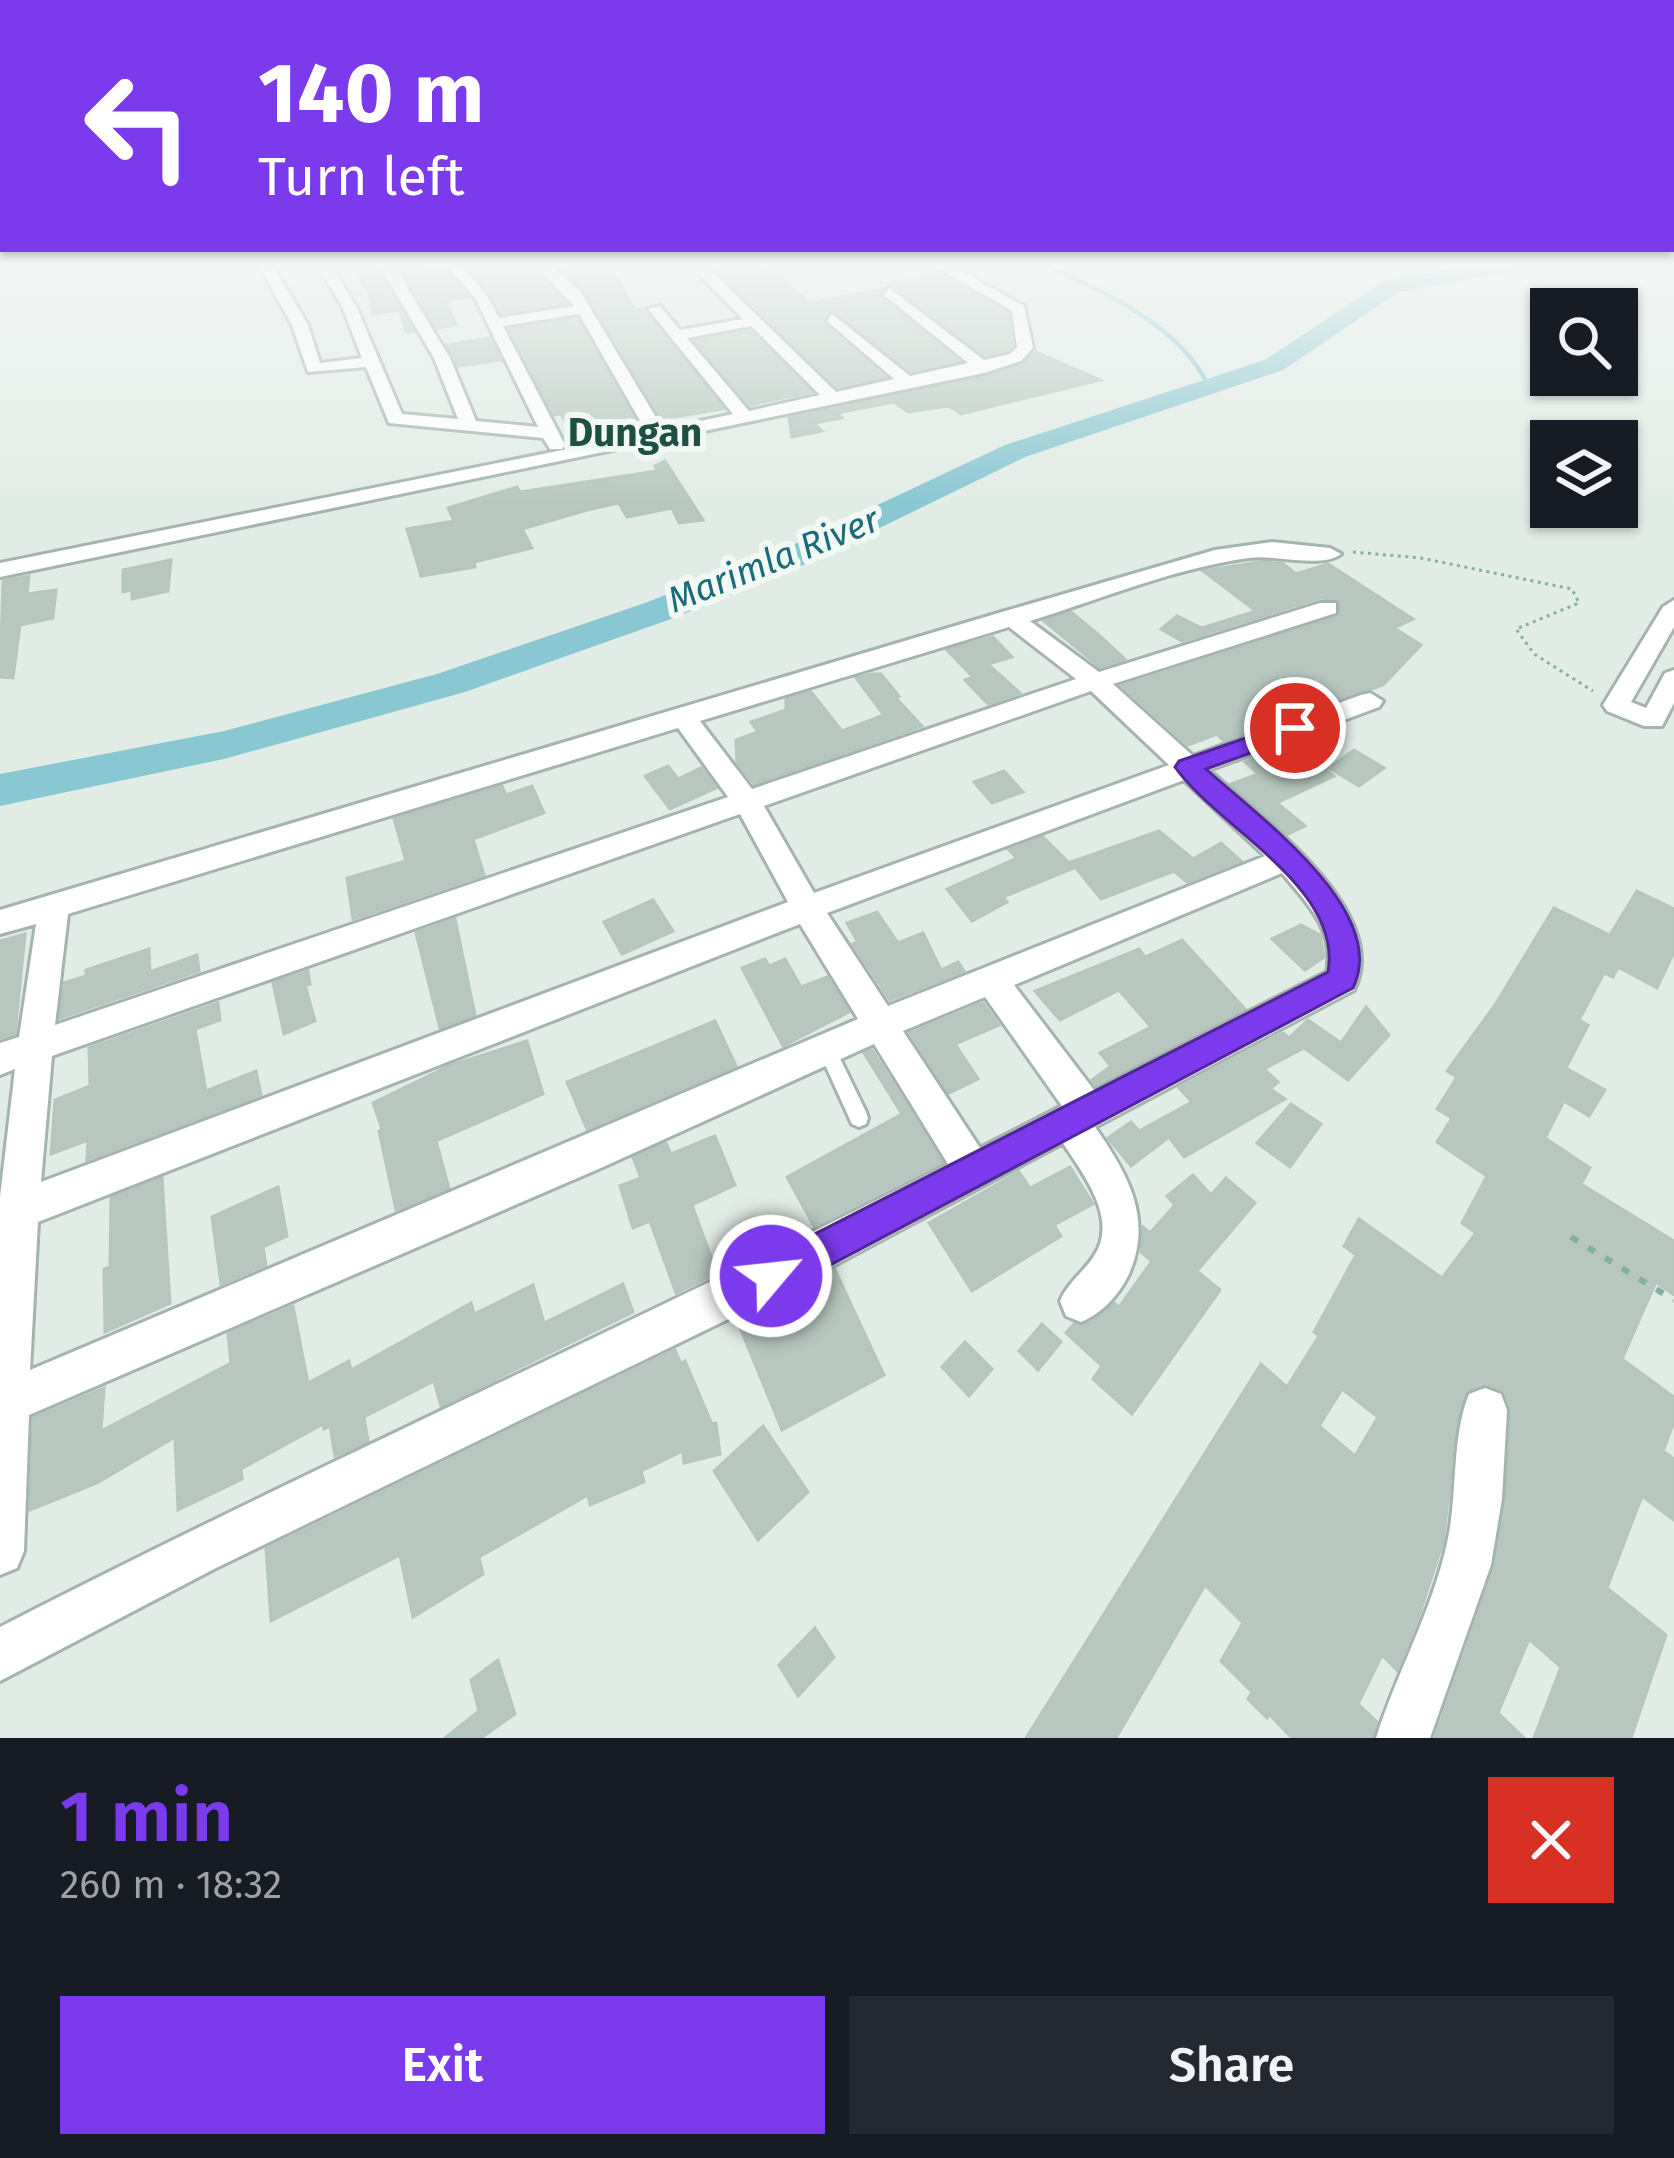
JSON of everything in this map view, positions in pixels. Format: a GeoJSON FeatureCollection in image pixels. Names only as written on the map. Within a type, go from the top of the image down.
{"type":"FeatureCollection","features":[{"type":"Feature","properties":{"kind":"street"},"geometry":{"type":"LineString","coordinates":[[306,345],[314,369],[373,361]]}},
{"type":"Feature","properties":{"kind":"street"},"geometry":{"type":"LineString","coordinates":[[366,345],[394,419],[548,433]]}},
{"type":"Feature","properties":{"kind":"street"},"geometry":{"type":"LineString","coordinates":[[434,345],[469,426]]}},
{"type":"Feature","properties":{"kind":"street"},"geometry":{"type":"LineString","coordinates":[[504,345],[565,457]]}},
{"type":"Feature","properties":{"kind":"street"},"geometry":{"type":"LineString","coordinates":[[604,345],[658,437]]}},
{"type":"Feature","properties":{"kind":"street"},"geometry":{"type":"LineString","coordinates":[[685,345],[746,418]]}},
{"type":"Feature","properties":{"kind":"street"},"geometry":{"type":"LineString","coordinates":[[778,345],[834,400]]}},
{"type":"Feature","properties":{"kind":"street"},"geometry":{"type":"LineString","coordinates":[[863,345],[908,384]]}},
{"type":"Feature","properties":{"kind":"street"},"geometry":{"type":"LineString","coordinates":[[955,345],[984,368]]}},
{"type":"Feature","properties":{"kind":"street"},"geometry":{"type":"LineString","coordinates":[[0,570],[984,368],[1015,358],[1024,345]]}},
{"type":"Feature","properties":{"kind":"street"},"geometry":{"type":"LineString","coordinates":[[0,922],[1223,555],[1272,548],[1330,554]]}},
{"type":"Feature","properties":{"kind":"street"},"geometry":{"type":"LineString","coordinates":[[1674,607],[1616,705],[1653,720],[1674,678]]}},
{"type":"Feature","properties":{"kind":"street"},"geometry":{"type":"LineString","coordinates":[[16,1054],[1095,681],[1328,608]]}},
{"type":"Feature","properties":{"kind":"street"},"geometry":{"type":"LineString","coordinates":[[0,1655],[196,1552],[771,1276],[1342,980],[1347,950],[1333,911],[1287,859],[1095,681],[1010,617]]}},
{"type":"Feature","properties":{"kind":"street"},"geometry":{"type":"LineString","coordinates":[[10,1213],[807,908],[1370,701]]}},
{"type":"Feature","properties":{"kind":"street"},"geometry":{"type":"LineString","coordinates":[[683,716],[746,800],[807,908],[973,1171]]}},
{"type":"Feature","properties":{"kind":"street"},"geometry":{"type":"LineString","coordinates":[[3,1404],[882,1024],[1287,859]]}},
{"type":"Feature","properties":{"kind":"street"},"geometry":{"type":"LineString","coordinates":[[0,1551],[16,1054],[54,905]]}},
{"type":"Feature","properties":{"kind":"street"},"geometry":{"type":"LineString","coordinates":[[992,980],[1078,1116],[1119,1197],[1121,1230],[1113,1264],[1082,1301]]}},
{"type":"Feature","properties":{"kind":"street"},"geometry":{"type":"LineString","coordinates":[[1403,1738],[1414,1695],[1459,1591],[1480,1512],[1485,1410]]}},
{"type":"Feature","properties":{"kind":"lane"},"geometry":{"type":"LineString","coordinates":[[827,1049],[859,1118]]}},
{"type":"Feature","properties":{"kind":"path"},"geometry":{"type":"LineString","coordinates":[[1330,554],[1421,558],[1572,589],[1579,603],[1516,629],[1534,654],[1616,705]]}},
{"type":"Feature","properties":{"kind":"path"},"geometry":{"type":"LineString","coordinates":[[1571,1238],[1674,1300]]}},
{"type":"Feature","properties":{"kind":"building"},"geometry":{"type":"Polygon","coordinates":[[[447,345],[493,345],[500,360],[458,366],[447,345]]]}},
{"type":"Feature","properties":{"kind":"building"},"geometry":{"type":"Polygon","coordinates":[[[518,345],[592,345],[636,423],[606,427],[611,436],[578,442],[561,414],[554,415],[518,345]]]}},
{"type":"Feature","properties":{"kind":"building"},"geometry":{"type":"Polygon","coordinates":[[[618,345],[673,345],[723,409],[662,419],[618,345]]]}},
{"type":"Feature","properties":{"kind":"building"},"geometry":{"type":"Polygon","coordinates":[[[699,345],[763,345],[811,392],[750,405],[699,345]]]}},
{"type":"Feature","properties":{"kind":"building"},"geometry":{"type":"Polygon","coordinates":[[[794,345],[848,345],[884,377],[837,387],[794,345]]]}},
{"type":"Feature","properties":{"kind":"building"},"geometry":{"type":"Polygon","coordinates":[[[877,345],[939,345],[958,361],[911,371],[877,345]]]}},
{"type":"Feature","properties":{"kind":"building"},"geometry":{"type":"Polygon","coordinates":[[[972,345],[1012,345],[1008,350],[985,355],[972,345]]]}},
{"type":"Feature","properties":{"kind":"building"},"geometry":{"type":"Polygon","coordinates":[[[1036,352],[1100,380],[961,414],[949,406],[908,412],[894,402],[837,413],[842,418],[814,423],[822,431],[792,437],[789,418],[985,377],[1022,365],[1036,352]]]}},
{"type":"Feature","properties":{"kind":"building"},"geometry":{"type":"Polygon","coordinates":[[[665,461],[703,520],[679,523],[672,508],[627,517],[619,503],[522,529],[532,548],[474,562],[475,567],[421,576],[407,529],[454,521],[448,508],[517,487],[520,492],[657,471],[655,466],[665,461]]]}},
{"type":"Feature","properties":{"kind":"building"},"geometry":{"type":"Polygon","coordinates":[[[171,560],[168,591],[132,599],[132,590],[123,592],[123,570],[171,560]]]}},
{"type":"Feature","properties":{"kind":"building"},"geometry":{"type":"Polygon","coordinates":[[[1282,563],[1296,574],[1328,564],[1413,619],[1394,628],[1421,645],[1383,685],[1223,740],[1217,734],[1188,745],[1122,686],[1340,616],[1339,600],[1320,598],[1182,641],[1161,629],[1177,616],[1202,628],[1256,611],[1203,571],[1282,563]]]}},
{"type":"Feature","properties":{"kind":"building"},"geometry":{"type":"Polygon","coordinates":[[[29,576],[27,594],[56,590],[53,618],[20,625],[13,678],[0,677],[3,581],[29,576]]]}},
{"type":"Feature","properties":{"kind":"building"},"geometry":{"type":"Polygon","coordinates":[[[1071,612],[1125,659],[1100,667],[1044,621],[1071,612]]]}},
{"type":"Feature","properties":{"kind":"building"},"geometry":{"type":"Polygon","coordinates":[[[993,637],[1012,657],[988,664],[1020,693],[988,704],[965,680],[973,677],[947,650],[993,637]]]}},
{"type":"Feature","properties":{"kind":"building"},"geometry":{"type":"Polygon","coordinates":[[[881,674],[922,726],[754,784],[737,762],[736,740],[758,732],[751,722],[786,710],[786,699],[811,692],[842,731],[884,715],[856,678],[881,674]]]}},
{"type":"Feature","properties":{"kind":"building"},"geometry":{"type":"Polygon","coordinates":[[[1292,744],[1334,776],[1277,803],[1305,826],[1288,834],[1231,784],[1258,774],[1245,762],[1292,744]]]}},
{"type":"Feature","properties":{"kind":"building"},"geometry":{"type":"Polygon","coordinates":[[[1354,750],[1384,768],[1359,786],[1329,768],[1354,750]]]}},
{"type":"Feature","properties":{"kind":"building"},"geometry":{"type":"Polygon","coordinates":[[[668,766],[678,779],[701,768],[716,788],[670,809],[645,776],[668,766]]]}},
{"type":"Feature","properties":{"kind":"building"},"geometry":{"type":"Polygon","coordinates":[[[1004,771],[1023,792],[992,803],[974,782],[1004,771]]]}},
{"type":"Feature","properties":{"kind":"building"},"geometry":{"type":"Polygon","coordinates":[[[502,786],[506,795],[532,786],[544,813],[473,839],[484,875],[353,919],[347,878],[406,861],[394,819],[502,786]]]}},
{"type":"Feature","properties":{"kind":"building"},"geometry":{"type":"Polygon","coordinates":[[[1159,831],[1193,859],[1221,843],[1241,861],[1187,882],[1174,871],[1101,899],[1071,862],[1159,831]]]}},
{"type":"Feature","properties":{"kind":"building"},"geometry":{"type":"Polygon","coordinates":[[[1043,837],[1074,868],[1003,897],[1007,902],[972,921],[947,889],[1017,858],[1009,850],[1043,837]]]}},
{"type":"Feature","properties":{"kind":"building"},"geometry":{"type":"Polygon","coordinates":[[[1637,891],[1674,909],[1674,952],[1657,988],[1618,967],[1613,977],[1604,973],[1579,1020],[1588,1025],[1566,1068],[1605,1090],[1589,1116],[1564,1101],[1545,1138],[1590,1168],[1581,1184],[1674,1241],[1674,1295],[1656,1282],[1622,1359],[1674,1397],[1674,1422],[1663,1451],[1674,1459],[1674,1520],[1642,1496],[1607,1588],[1666,1635],[1631,1738],[1534,1738],[1561,1667],[1529,1639],[1498,1713],[1524,1738],[1435,1738],[1495,1567],[1506,1500],[1511,1408],[1505,1392],[1487,1384],[1467,1390],[1459,1410],[1443,1542],[1419,1616],[1397,1670],[1382,1655],[1358,1704],[1377,1722],[1372,1738],[1292,1738],[1269,1714],[1267,1718],[1248,1699],[1252,1692],[1221,1661],[1243,1623],[1205,1585],[1116,1738],[1026,1738],[1261,1364],[1287,1387],[1319,1336],[1314,1332],[1356,1255],[1344,1246],[1359,1219],[1442,1278],[1476,1233],[1462,1223],[1487,1176],[1437,1142],[1452,1118],[1437,1109],[1457,1077],[1447,1071],[1495,1005],[1554,908],[1610,935],[1637,891]],[[1342,1389],[1319,1426],[1355,1456],[1378,1417],[1342,1389]]]}},
{"type":"Feature","properties":{"kind":"building"},"geometry":{"type":"Polygon","coordinates":[[[653,900],[673,931],[622,954],[604,922],[653,900]]]}},
{"type":"Feature","properties":{"kind":"building"},"geometry":{"type":"Polygon","coordinates":[[[877,912],[898,943],[923,933],[941,970],[958,962],[964,971],[890,1000],[853,944],[858,942],[847,923],[877,912]]]}},
{"type":"Feature","properties":{"kind":"building"},"geometry":{"type":"Polygon","coordinates":[[[455,919],[475,1015],[440,1028],[416,933],[455,919]]]}},
{"type":"Feature","properties":{"kind":"building"},"geometry":{"type":"Polygon","coordinates":[[[1301,925],[1320,935],[1324,957],[1305,970],[1272,939],[1301,925]]]}},
{"type":"Feature","properties":{"kind":"building"},"geometry":{"type":"Polygon","coordinates":[[[25,934],[15,1034],[0,1038],[0,941],[25,934]]]}},
{"type":"Feature","properties":{"kind":"building"},"geometry":{"type":"Polygon","coordinates":[[[1182,940],[1245,1009],[1095,1084],[1092,1080],[1111,1066],[1100,1053],[1151,1027],[1119,990],[1060,1020],[1035,991],[1139,949],[1145,957],[1182,940]]]}},
{"type":"Feature","properties":{"kind":"building"},"geometry":{"type":"Polygon","coordinates":[[[149,949],[150,972],[197,955],[199,971],[60,1018],[64,983],[86,976],[86,970],[149,949]]]}},
{"type":"Feature","properties":{"kind":"building"},"geometry":{"type":"Polygon","coordinates":[[[765,959],[769,966],[785,959],[801,987],[827,977],[849,1012],[783,1046],[742,968],[765,959]]]}},
{"type":"Feature","properties":{"kind":"building"},"geometry":{"type":"Polygon","coordinates":[[[308,971],[310,984],[305,985],[315,1021],[284,1034],[273,983],[308,971]]]}},
{"type":"Feature","properties":{"kind":"building"},"geometry":{"type":"Polygon","coordinates":[[[218,1003],[220,1020],[195,1029],[206,1091],[256,1071],[261,1095],[87,1160],[88,1140],[51,1154],[55,1100],[90,1086],[89,1048],[218,1003]]]}},
{"type":"Feature","properties":{"kind":"building"},"geometry":{"type":"Polygon","coordinates":[[[983,1003],[999,1025],[955,1044],[978,1079],[949,1093],[910,1033],[983,1003]]]}},
{"type":"Feature","properties":{"kind":"building"},"geometry":{"type":"Polygon","coordinates":[[[1366,1007],[1389,1035],[1348,1080],[1304,1048],[1264,1069],[1278,1082],[1270,1089],[1285,1099],[1184,1157],[1169,1137],[1131,1166],[1108,1138],[1131,1122],[1139,1131],[1192,1102],[1179,1088],[1283,1033],[1289,1038],[1308,1020],[1341,1043],[1366,1007]]]}},
{"type":"Feature","properties":{"kind":"building"},"geometry":{"type":"Polygon","coordinates":[[[715,1021],[736,1066],[587,1129],[567,1082],[715,1021]]]}},
{"type":"Feature","properties":{"kind":"building"},"geometry":{"type":"Polygon","coordinates":[[[527,1041],[543,1094],[436,1141],[449,1188],[396,1210],[373,1103],[449,1066],[527,1041]]]}},
{"type":"Feature","properties":{"kind":"building"},"geometry":{"type":"Polygon","coordinates":[[[872,1050],[942,1162],[814,1226],[787,1177],[902,1114],[864,1053],[872,1050]]]}},
{"type":"Feature","properties":{"kind":"building"},"geometry":{"type":"Polygon","coordinates":[[[1291,1104],[1321,1124],[1290,1167],[1257,1143],[1291,1104]]]}},
{"type":"Feature","properties":{"kind":"building"},"geometry":{"type":"Polygon","coordinates":[[[715,1136],[735,1185],[692,1205],[717,1273],[676,1293],[650,1221],[633,1228],[620,1186],[641,1178],[633,1158],[666,1143],[671,1154],[715,1136]]]}},
{"type":"Feature","properties":{"kind":"building"},"geometry":{"type":"Polygon","coordinates":[[[1070,1167],[1093,1204],[1054,1225],[1061,1236],[972,1291],[929,1223],[1019,1172],[1030,1188],[1070,1167]]]}},
{"type":"Feature","properties":{"kind":"building"},"geometry":{"type":"Polygon","coordinates":[[[1193,1175],[1211,1195],[1226,1178],[1255,1203],[1197,1271],[1220,1290],[1132,1414],[1093,1379],[1102,1366],[1066,1333],[1074,1324],[1091,1322],[1114,1303],[1119,1307],[1152,1261],[1141,1252],[1143,1227],[1150,1233],[1175,1205],[1167,1196],[1193,1175]]]}},
{"type":"Feature","properties":{"kind":"building"},"geometry":{"type":"Polygon","coordinates":[[[162,1178],[170,1303],[105,1332],[104,1269],[110,1267],[111,1198],[162,1178]]]}},
{"type":"Feature","properties":{"kind":"building"},"geometry":{"type":"Polygon","coordinates":[[[278,1187],[287,1236],[263,1247],[266,1265],[221,1284],[212,1217],[278,1187]]]}},
{"type":"Feature","properties":{"kind":"building"},"geometry":{"type":"Polygon","coordinates":[[[835,1270],[884,1375],[782,1430],[737,1320],[835,1270]]]}},
{"type":"Feature","properties":{"kind":"building"},"geometry":{"type":"Polygon","coordinates":[[[623,1284],[633,1312],[441,1406],[434,1381],[364,1417],[368,1441],[335,1456],[330,1426],[324,1429],[323,1424],[241,1469],[242,1479],[178,1510],[175,1437],[97,1483],[30,1510],[33,1418],[104,1388],[101,1431],[231,1363],[228,1334],[293,1306],[308,1383],[349,1361],[351,1370],[471,1303],[474,1314],[533,1285],[544,1323],[623,1284]]]}},
{"type":"Feature","properties":{"kind":"building"},"geometry":{"type":"Polygon","coordinates":[[[1042,1324],[1061,1342],[1038,1370],[1019,1351],[1042,1324]]]}},
{"type":"Feature","properties":{"kind":"building"},"geometry":{"type":"Polygon","coordinates":[[[965,1342],[992,1369],[969,1396],[942,1367],[965,1342]]]}},
{"type":"Feature","properties":{"kind":"building"},"geometry":{"type":"Polygon","coordinates":[[[675,1350],[681,1364],[685,1361],[712,1424],[716,1423],[720,1454],[684,1463],[683,1451],[641,1471],[644,1482],[590,1505],[588,1495],[479,1557],[483,1574],[413,1617],[400,1555],[271,1621],[266,1549],[675,1350]]]}},
{"type":"Feature","properties":{"kind":"building"},"geometry":{"type":"Polygon","coordinates":[[[763,1426],[808,1492],[758,1540],[714,1471],[763,1426]]]}},
{"type":"Feature","properties":{"kind":"building"},"geometry":{"type":"Polygon","coordinates":[[[815,1628],[834,1657],[798,1696],[779,1665],[815,1628]]]}},
{"type":"Feature","properties":{"kind":"building"},"geometry":{"type":"Polygon","coordinates":[[[498,1660],[515,1714],[481,1738],[445,1738],[479,1711],[471,1680],[498,1660]]]}},
{"type":"Feature","properties":{"kind":"waterway"},"geometry":{"type":"LineString","coordinates":[[1179,345],[1209,387]]}},
{"type":"Feature","properties":{"kind":"waterway","name":"Marimla River"},"geometry":{"type":"LineString","coordinates":[[0,790],[224,745],[451,683],[658,611],[796,556],[1015,451],[1274,365],[1304,345]]}},
{"type":"Feature","properties":{"kind":"district","name":"Dungan"},"geometry":{"type":"Point","coordinates":[635,432]}},
{"type":"Feature","properties":{"kind":"route"},"geometry":{"type":"LineString","coordinates":[[771,1276],[1342,980],[1347,950],[1333,911],[1287,859],[1187,767],[1295,728]]}}]}
